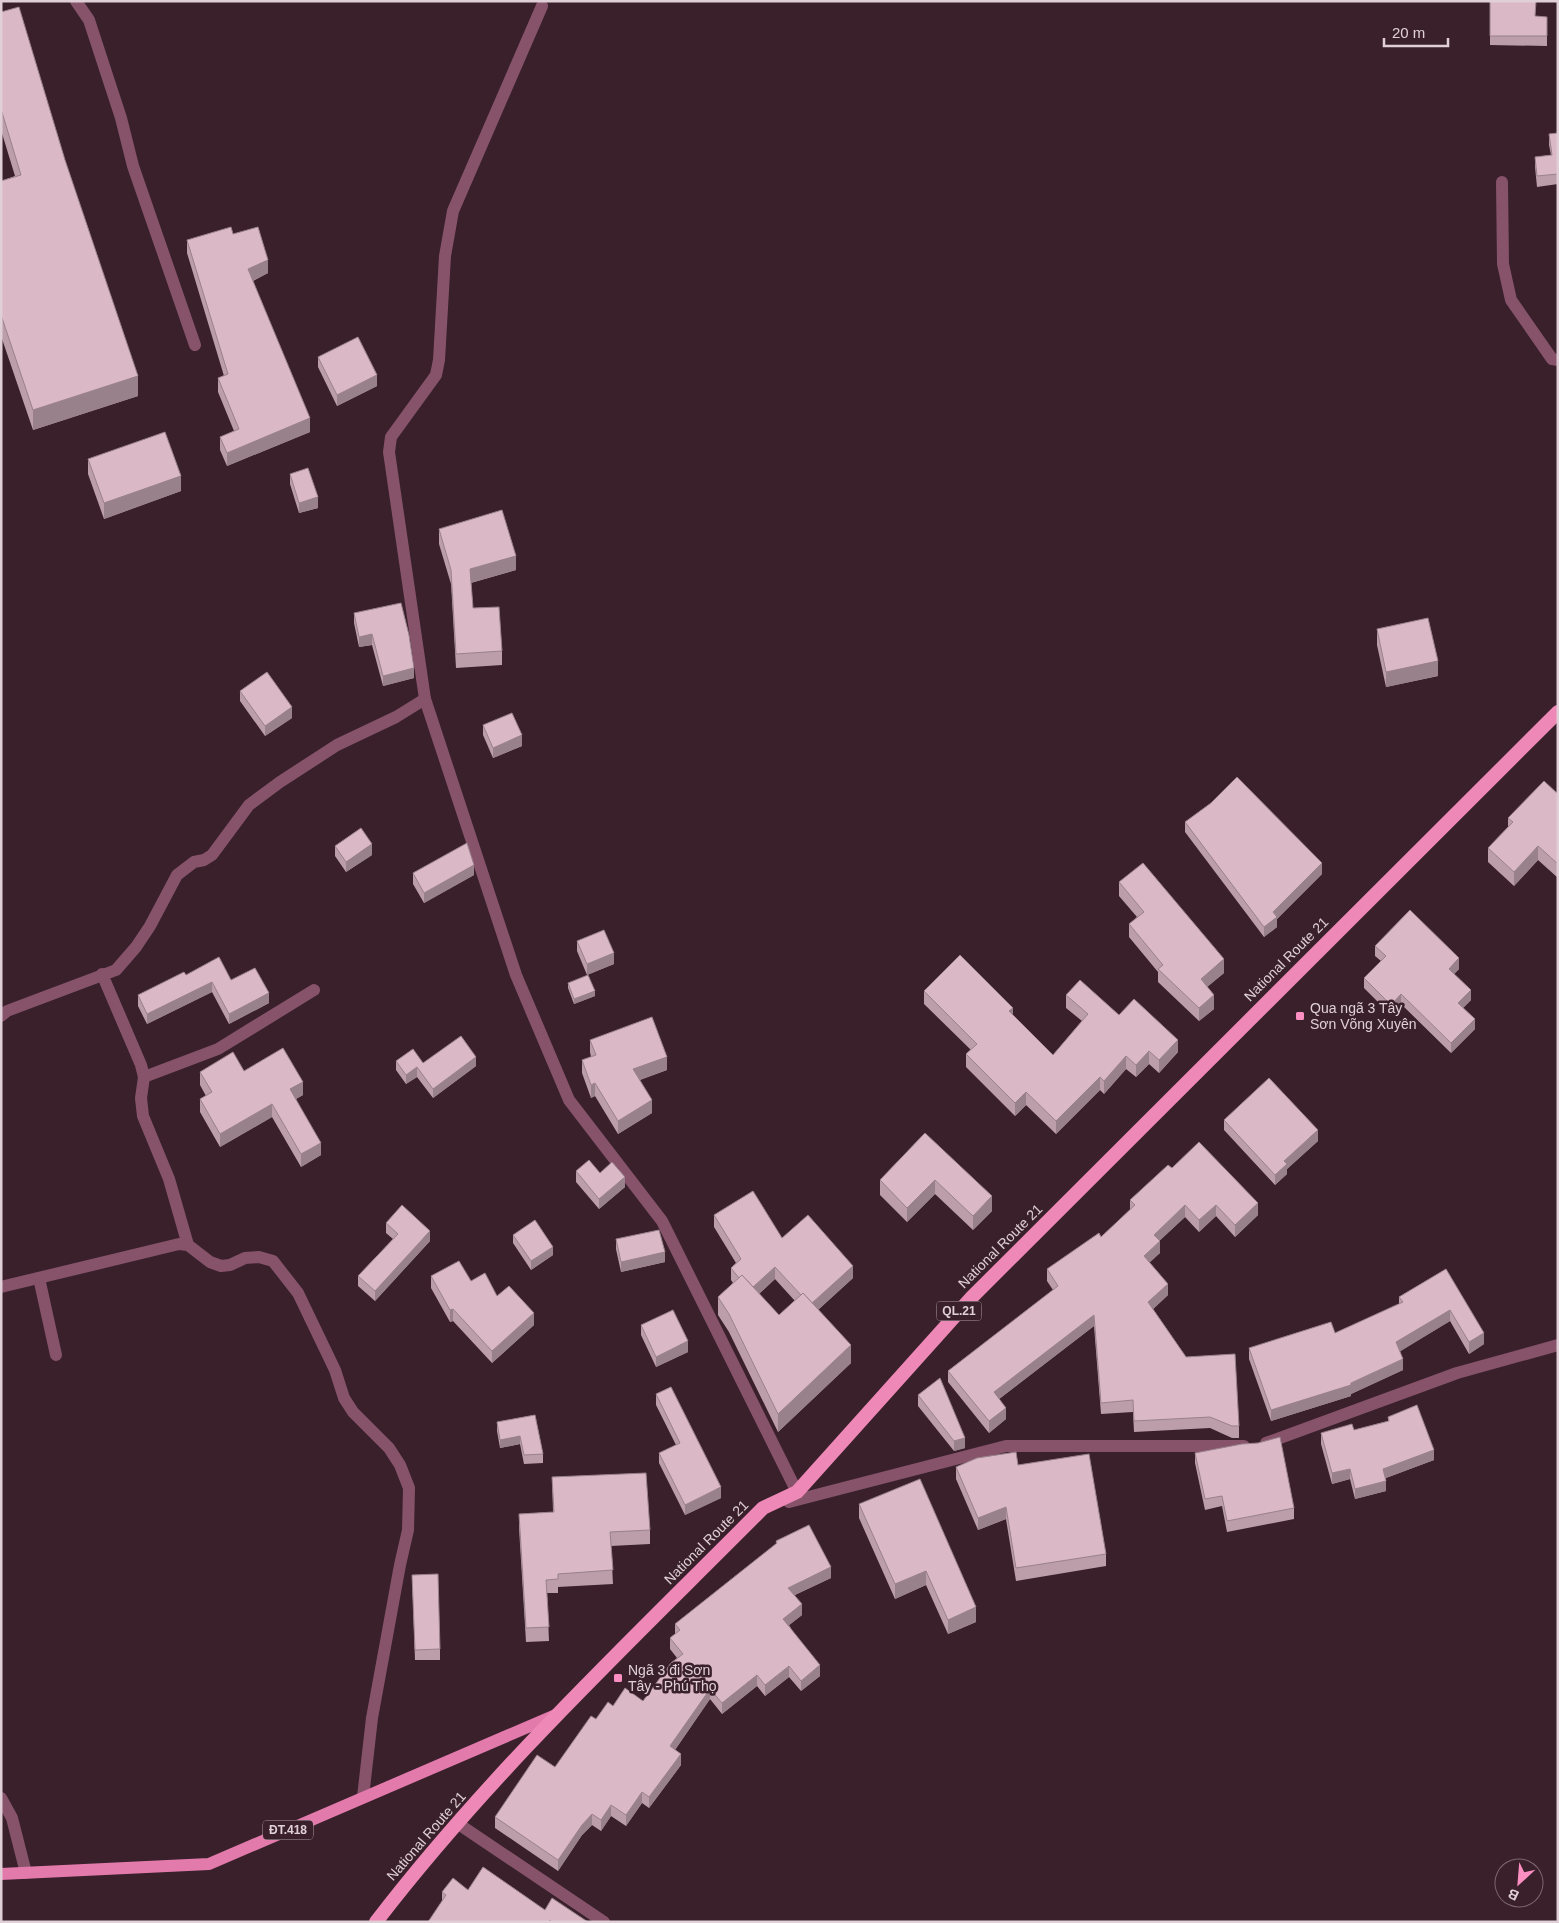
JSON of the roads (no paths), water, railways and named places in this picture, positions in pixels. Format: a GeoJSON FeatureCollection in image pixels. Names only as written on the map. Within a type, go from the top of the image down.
{"type":"FeatureCollection","features":[{"type":"Feature","properties":{"kind":"highway","name":"National Route 21"},"geometry":{"type":"LineString","coordinates":[[376,1922],[417,1869],[457,1823],[559,1714],[763,1508],[797,1492],[972,1297],[1558,712]]}},
{"type":"Feature","properties":{"kind":"main road","name":"ĐT.418"},"geometry":{"type":"LineString","coordinates":[[1,1874],[209,1864],[559,1714]]}},
{"type":"Feature","properties":{"kind":"street"},"geometry":{"type":"LineString","coordinates":[[76,1],[89,20],[121,118],[133,166],[195,345]]}},
{"type":"Feature","properties":{"kind":"street"},"geometry":{"type":"LineString","coordinates":[[542,6],[453,211],[445,256],[439,360],[436,375],[391,437],[389,452],[426,699],[516,975],[569,1100],[662,1221],[797,1492]]}},
{"type":"Feature","properties":{"kind":"street"},"geometry":{"type":"LineString","coordinates":[[1502,182],[1503,264],[1512,300],[1552,359],[1558,360]]}},
{"type":"Feature","properties":{"kind":"street"},"geometry":{"type":"LineString","coordinates":[[1,1016],[116,970],[136,947],[150,926],[176,875],[194,862],[204,860],[212,854],[249,805],[280,782],[337,745],[396,717],[426,699]]}},
{"type":"Feature","properties":{"kind":"street"},"geometry":{"type":"LineString","coordinates":[[102,974],[141,1066],[144,1077],[141,1098],[142,1116],[169,1180],[188,1246]]}},
{"type":"Feature","properties":{"kind":"street"},"geometry":{"type":"LineString","coordinates":[[144,1077],[218,1049],[314,990]]}},
{"type":"Feature","properties":{"kind":"street"},"geometry":{"type":"LineString","coordinates":[[1,1287],[179,1244],[188,1246],[210,1262],[221,1266],[230,1265],[245,1258],[259,1257],[273,1261],[298,1294],[334,1370],[344,1398],[353,1412],[389,1448],[400,1465],[408,1488],[408,1530],[372,1718],[363,1798]]}},
{"type":"Feature","properties":{"kind":"street"},"geometry":{"type":"LineString","coordinates":[[39,1278],[56,1355]]}},
{"type":"Feature","properties":{"kind":"street"},"geometry":{"type":"LineString","coordinates":[[763,1508],[1006,1446],[1256,1446],[1457,1373],[1558,1345]]}},
{"type":"Feature","properties":{"kind":"street"},"geometry":{"type":"LineString","coordinates":[[1,1798],[12,1818],[26,1873]]}},
{"type":"Feature","properties":{"kind":"street"},"geometry":{"type":"LineString","coordinates":[[457,1823],[604,1922]]}},
{"type":"Feature","properties":{"kind":"place","name":"Qua ngã 3 Tây Sơn Võng Xuyên"},"geometry":{"type":"Point","coordinates":[1300,1016]}},
{"type":"Feature","properties":{"kind":"place","name":"Ngã 3 đi Sơn Tây - Phú Thọ"},"geometry":{"type":"Point","coordinates":[618,1678]}}]}
